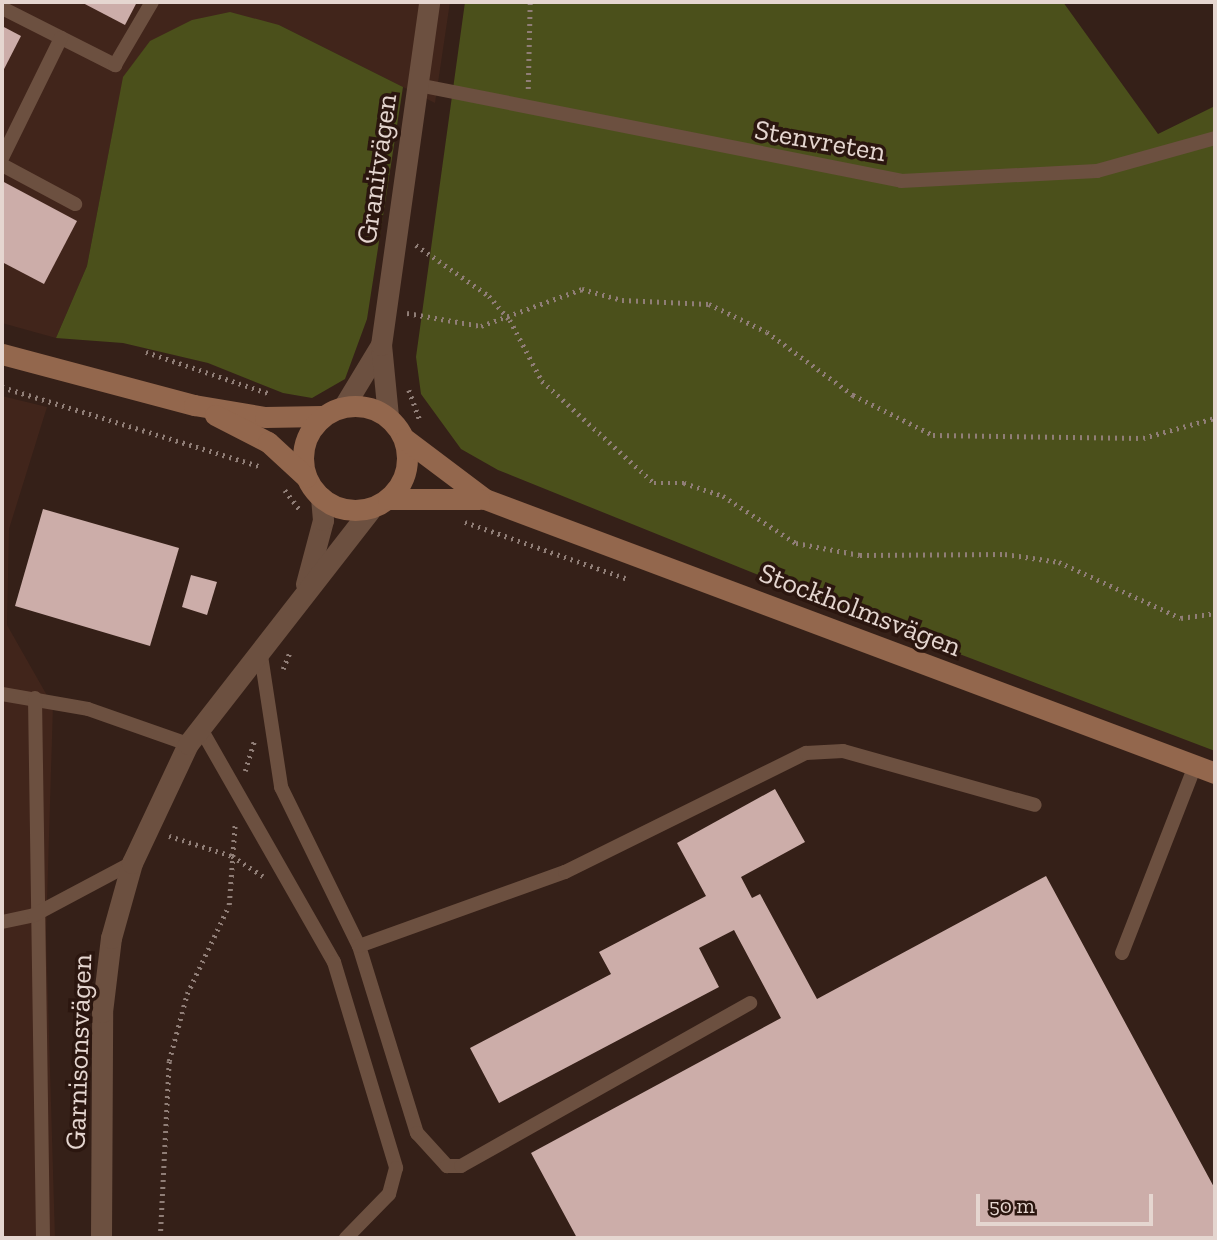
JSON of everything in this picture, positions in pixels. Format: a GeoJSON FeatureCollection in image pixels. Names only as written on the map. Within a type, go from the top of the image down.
{"type":"FeatureCollection","features":[{"type":"Feature","properties":{"kind":"main road"},"geometry":{"type":"LineString","coordinates":[[2,354],[194,405],[265,417],[322,416],[344,406],[367,406],[388,416],[405,439],[408,461],[379,504],[341,509],[321,497],[306,477],[268,442],[194,405]]}},
{"type":"Feature","properties":{"kind":"main road"},"geometry":{"type":"LineString","coordinates":[[306,477],[304,444],[322,416]]}},
{"type":"Feature","properties":{"kind":"main road","name":"Stockholmsvägen"},"geometry":{"type":"LineString","coordinates":[[405,439],[485,499]]}},
{"type":"Feature","properties":{"kind":"main road","name":"Stockholmsvägen"},"geometry":{"type":"LineString","coordinates":[[379,504],[436,494],[485,499],[1205,770]]}},
{"type":"Feature","properties":{"kind":"street","name":"Granitvägen"},"geometry":{"type":"LineString","coordinates":[[388,416],[381,345],[429,2]]}},
{"type":"Feature","properties":{"kind":"street","name":"Granitvägen"},"geometry":{"type":"LineString","coordinates":[[344,406],[381,345]]}},
{"type":"Feature","properties":{"kind":"street","name":"Garnisonsvägen"},"geometry":{"type":"LineString","coordinates":[[306,587],[323,520],[321,497]]}},
{"type":"Feature","properties":{"kind":"street","name":"Garnisonsvägen"},"geometry":{"type":"LineString","coordinates":[[101,1238],[102,1012],[111,938],[145,828],[194,736],[306,587],[379,504]]}},
{"type":"Feature","properties":{"kind":"lane"},"geometry":{"type":"LineString","coordinates":[[2,8],[115,65],[152,2]]}},
{"type":"Feature","properties":{"kind":"lane"},"geometry":{"type":"LineString","coordinates":[[2,158],[61,38]]}},
{"type":"Feature","properties":{"kind":"lane","name":"Stenvreten"},"geometry":{"type":"LineString","coordinates":[[418,85],[901,181],[1097,171],[1215,138]]}},
{"type":"Feature","properties":{"kind":"lane"},"geometry":{"type":"LineString","coordinates":[[2,165],[75,204]]}},
{"type":"Feature","properties":{"kind":"lane"},"geometry":{"type":"LineString","coordinates":[[260,649],[267,711],[281,787],[359,946],[417,1133],[447,1166],[461,1166],[750,1003]]}},
{"type":"Feature","properties":{"kind":"lane"},"geometry":{"type":"LineString","coordinates":[[2,694],[35,698],[194,736],[240,796],[283,881],[334,962],[396,1168],[389,1194],[346,1238]]}},
{"type":"Feature","properties":{"kind":"lane"},"geometry":{"type":"LineString","coordinates":[[35,698],[34,915],[43,1238]]}},
{"type":"Feature","properties":{"kind":"lane"},"geometry":{"type":"LineString","coordinates":[[359,946],[565,872],[806,752],[844,751],[1035,805]]}},
{"type":"Feature","properties":{"kind":"lane"},"geometry":{"type":"LineString","coordinates":[[1122,953],[1205,770]]}},
{"type":"Feature","properties":{"kind":"lane"},"geometry":{"type":"LineString","coordinates":[[2,922],[34,915],[132,863]]}},
{"type":"Feature","properties":{"kind":"path"},"geometry":{"type":"LineString","coordinates":[[527,108],[530,2]]}},
{"type":"Feature","properties":{"kind":"path"},"geometry":{"type":"LineString","coordinates":[[414,258],[418,232]]}},
{"type":"Feature","properties":{"kind":"path"},"geometry":{"type":"LineString","coordinates":[[416,244],[460,270],[510,320],[542,381],[654,483],[684,483],[723,496],[796,542],[860,555],[1005,554],[1059,562],[1181,618],[1215,613]]}},
{"type":"Feature","properties":{"kind":"path"},"geometry":{"type":"LineString","coordinates":[[406,313],[481,326],[510,320],[547,298],[582,289],[622,300],[709,304],[757,326],[853,395],[933,435],[1143,438],[1215,418]]}},
{"type":"Feature","properties":{"kind":"path"},"geometry":{"type":"LineString","coordinates":[[405,323],[408,299]]}},
{"type":"Feature","properties":{"kind":"path"},"geometry":{"type":"LineString","coordinates":[[146,352],[282,398]]}},
{"type":"Feature","properties":{"kind":"path"},"geometry":{"type":"LineString","coordinates":[[405,378],[427,431]]}},
{"type":"Feature","properties":{"kind":"path"},"geometry":{"type":"LineString","coordinates":[[2,387],[267,471]]}},
{"type":"Feature","properties":{"kind":"path"},"geometry":{"type":"LineString","coordinates":[[280,484],[302,513],[323,520]]}},
{"type":"Feature","properties":{"kind":"path"},"geometry":{"type":"LineString","coordinates":[[456,519],[640,581]]}},
{"type":"Feature","properties":{"kind":"path"},"geometry":{"type":"LineString","coordinates":[[160,1238],[169,1061],[187,994],[229,905],[240,796],[267,711],[297,642]]}},
{"type":"Feature","properties":{"kind":"path"},"geometry":{"type":"LineString","coordinates":[[145,828],[232,856],[283,881]]}},
{"type":"Feature","properties":{"kind":"shaded area"},"geometry":{"type":"Polygon","coordinates":[[[2,2],[450,2],[435,103],[279,25],[115,120],[87,266],[56,338],[2,323],[2,2]]]}},
{"type":"Feature","properties":{"kind":"shaded area"},"geometry":{"type":"Polygon","coordinates":[[[2,396],[47,407],[9,529],[7,625],[53,706],[46,934],[55,1238],[2,1238],[2,396]]]}},
{"type":"Feature","properties":{"kind":"green space"},"geometry":{"type":"Polygon","coordinates":[[[465,2],[1063,2],[1158,134],[1215,106],[1215,751],[875,622],[498,470],[461,449],[421,394],[416,357],[465,2]]]}},
{"type":"Feature","properties":{"kind":"green space"},"geometry":{"type":"Polygon","coordinates":[[[230,12],[279,25],[403,87],[367,319],[345,379],[312,398],[283,393],[208,363],[123,343],[56,338],[87,266],[123,77],[150,41],[192,20],[230,12]]]}},
{"type":"Feature","properties":{"kind":"building"},"geometry":{"type":"Polygon","coordinates":[[[81,2],[137,2],[125,25],[81,2]]]}},
{"type":"Feature","properties":{"kind":"building"},"geometry":{"type":"Polygon","coordinates":[[[2,26],[21,36],[2,73],[2,26]]]}},
{"type":"Feature","properties":{"kind":"building"},"geometry":{"type":"Polygon","coordinates":[[[2,181],[77,221],[44,284],[2,262],[2,181]]]}},
{"type":"Feature","properties":{"kind":"building"},"geometry":{"type":"Polygon","coordinates":[[[43,509],[179,548],[150,646],[15,606],[43,509]]]}},
{"type":"Feature","properties":{"kind":"building"},"geometry":{"type":"Polygon","coordinates":[[[191,575],[217,582],[207,615],[182,607],[191,575]]]}},
{"type":"Feature","properties":{"kind":"building"},"geometry":{"type":"Polygon","coordinates":[[[775,789],[805,842],[741,877],[752,898],[760,894],[817,999],[1046,876],[1215,1189],[1215,1238],[577,1238],[531,1153],[781,1018],[734,930],[699,948],[719,987],[499,1103],[470,1048],[611,974],[599,952],[706,896],[677,843],[775,789]]]}}]}
